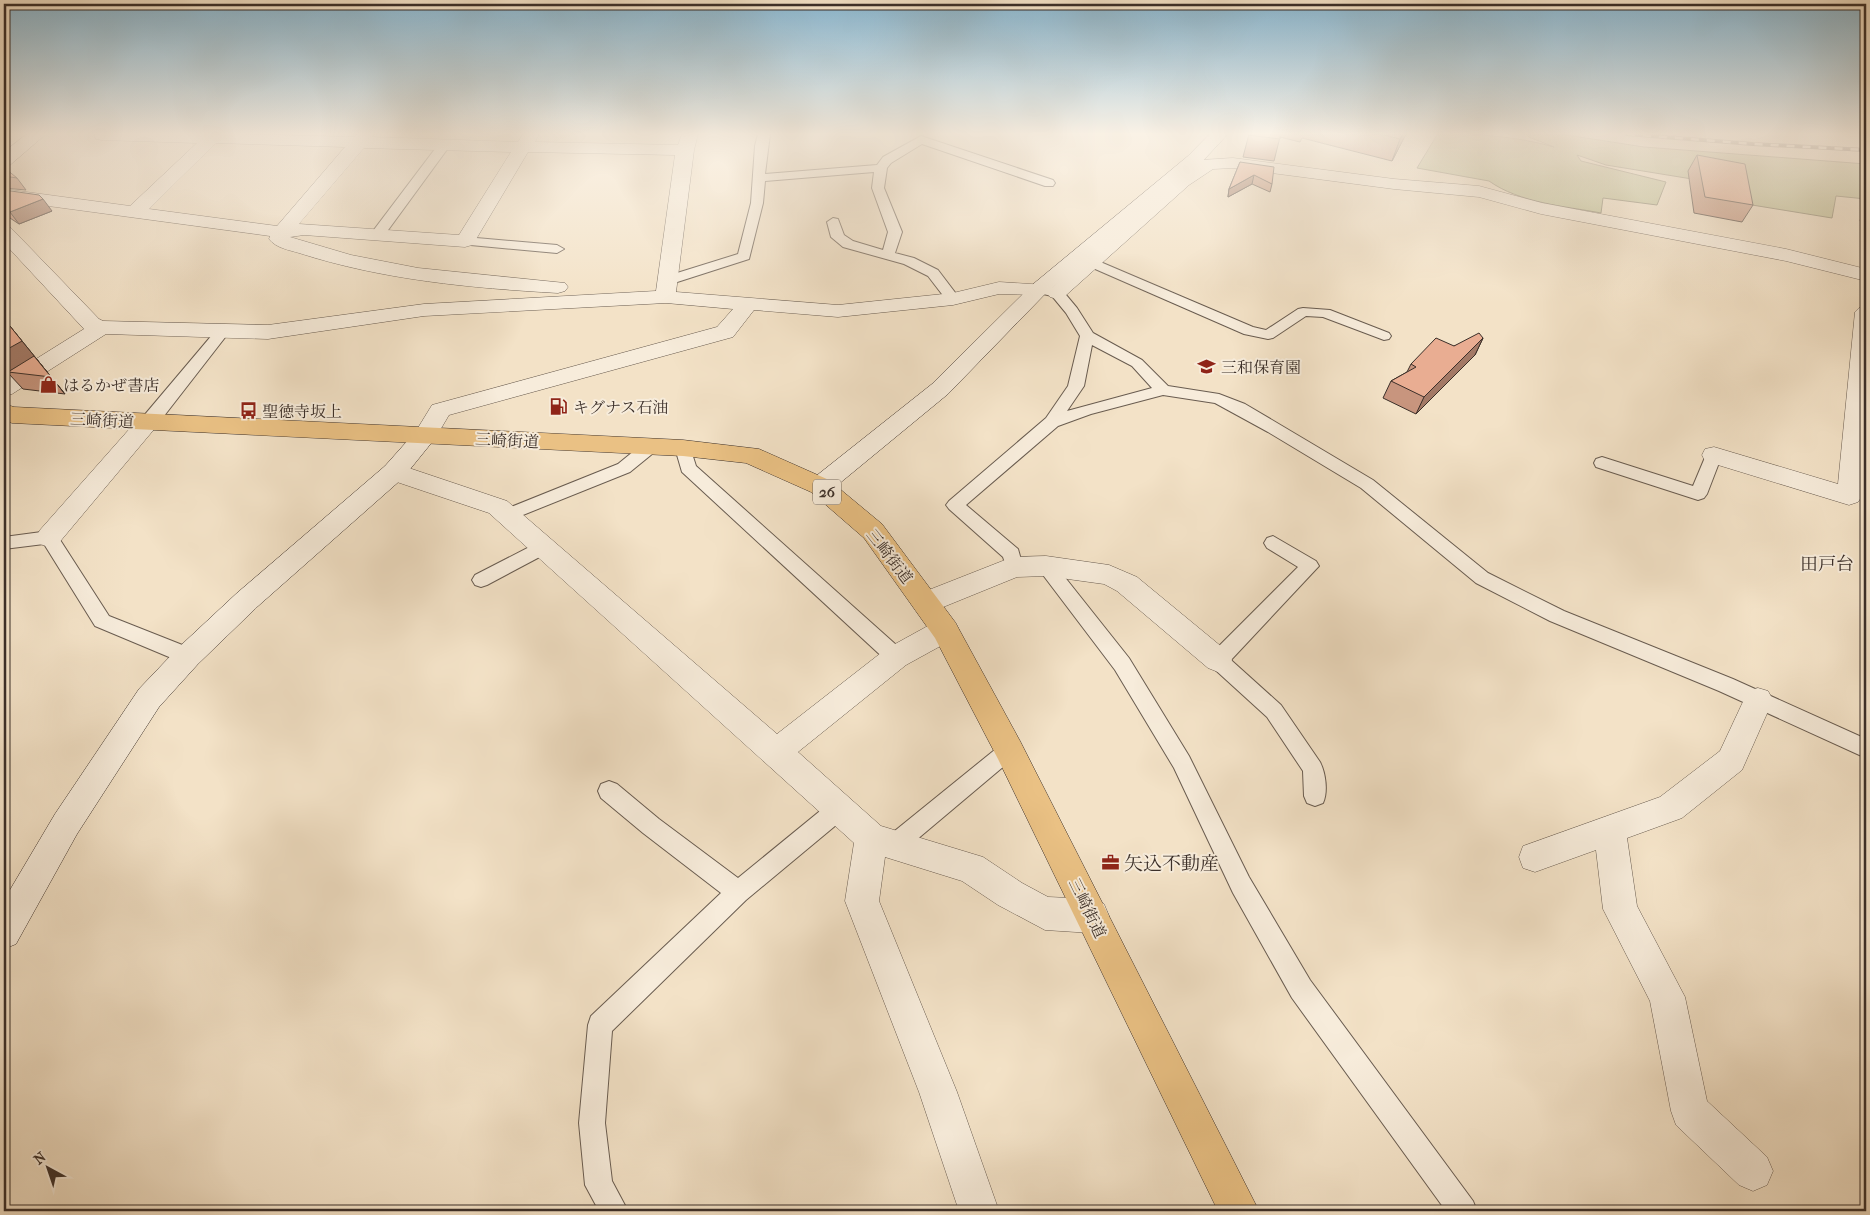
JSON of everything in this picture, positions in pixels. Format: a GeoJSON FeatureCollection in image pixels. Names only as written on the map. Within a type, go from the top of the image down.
{"type":"FeatureCollection","features":[{"type":"Feature","properties":{"kind":"main road","name":"三崎街道"},"geometry":{"type":"LineString","coordinates":[[4,412],[12,415],[682,448],[750,455],[820,486],[873,531],[945,630],[1009,750],[1239,1211]]}},
{"type":"Feature","properties":{"kind":"street"},"geometry":{"type":"LineString","coordinates":[[136,211],[157,191]]}},
{"type":"Feature","properties":{"kind":"street"},"geometry":{"type":"LineString","coordinates":[[318,191],[282,232],[279,239],[290,244],[377,266],[423,274],[517,285],[594,289],[666,289],[747,305],[838,311],[953,299],[1000,288],[1048,291],[1091,262],[1172,191]]}},
{"type":"Feature","properties":{"kind":"street"},"geometry":{"type":"LineString","coordinates":[[4,195],[136,211],[282,232],[304,229],[465,241],[496,191]]}},
{"type":"Feature","properties":{"kind":"street"},"geometry":{"type":"LineString","coordinates":[[666,289],[681,191]]}},
{"type":"Feature","properties":{"kind":"street"},"geometry":{"type":"LineString","coordinates":[[820,486],[940,389],[1160,191]]}},
{"type":"Feature","properties":{"kind":"street"},"geometry":{"type":"LineString","coordinates":[[1465,191],[1479,192],[1541,208],[1786,255],[1866,276]]}},
{"type":"Feature","properties":{"kind":"street"},"geometry":{"type":"LineString","coordinates":[[4,232],[91,324],[102,327],[268,332],[424,310],[666,289]]}},
{"type":"Feature","properties":{"kind":"street"},"geometry":{"type":"LineString","coordinates":[[4,932],[66,824],[149,698],[188,656],[247,600],[394,472],[425,436],[440,410],[725,332],[747,305]]}},
{"type":"Feature","properties":{"kind":"street"},"geometry":{"type":"LineString","coordinates":[[1714,455],[1849,496],[1866,312]]}},
{"type":"Feature","properties":{"kind":"street"},"geometry":{"type":"LineString","coordinates":[[4,389],[102,327]]}},
{"type":"Feature","properties":{"kind":"street"},"geometry":{"type":"LineString","coordinates":[[48,537],[148,422]]}},
{"type":"Feature","properties":{"kind":"street"},"geometry":{"type":"LineString","coordinates":[[394,472],[498,507],[838,808],[882,842],[971,868],[1010,894],[1045,913],[1092,916]]}},
{"type":"Feature","properties":{"kind":"street"},"geometry":{"type":"LineString","coordinates":[[926,603],[1014,567],[1046,566],[1109,575],[1127,584],[1218,660]]}},
{"type":"Feature","properties":{"kind":"street"},"geometry":{"type":"LineString","coordinates":[[776,752],[896,657],[945,630]]}},
{"type":"Feature","properties":{"kind":"street"},"geometry":{"type":"LineString","coordinates":[[1535,857],[1671,808],[1731,760],[1758,700]]}},
{"type":"Feature","properties":{"kind":"street"},"geometry":{"type":"LineString","coordinates":[[1610,830],[1620,909],[1667,997],[1690,1111],[1753,1171]]}},
{"type":"Feature","properties":{"kind":"street"},"geometry":{"type":"LineString","coordinates":[[882,842],[862,901],[938,1092],[979,1211]]}},
{"type":"Feature","properties":{"kind":"lane"},"geometry":{"type":"LineString","coordinates":[[378,234],[410,191]]}},
{"type":"Feature","properties":{"kind":"lane"},"geometry":{"type":"LineString","coordinates":[[666,289],[744,256],[757,203],[757,191]]}},
{"type":"Feature","properties":{"kind":"lane"},"geometry":{"type":"LineString","coordinates":[[879,191],[895,232],[888,255]]}},
{"type":"Feature","properties":{"kind":"lane"},"geometry":{"type":"LineString","coordinates":[[833,222],[838,237],[848,244],[909,261],[933,273],[953,299]]}},
{"type":"Feature","properties":{"kind":"lane"},"geometry":{"type":"LineString","coordinates":[[465,241],[557,250]]}},
{"type":"Feature","properties":{"kind":"lane"},"geometry":{"type":"LineString","coordinates":[[1091,262],[1249,331],[1268,335],[1303,312],[1325,313],[1384,336]]}},
{"type":"Feature","properties":{"kind":"lane"},"geometry":{"type":"LineString","coordinates":[[1048,291],[1072,311],[1087,336],[1136,363],[1163,390]]}},
{"type":"Feature","properties":{"kind":"lane"},"geometry":{"type":"LineString","coordinates":[[148,422],[223,331]]}},
{"type":"Feature","properties":{"kind":"lane"},"geometry":{"type":"LineString","coordinates":[[1014,567],[1012,554],[955,505],[1052,422],[1076,386],[1087,336]]}},
{"type":"Feature","properties":{"kind":"lane"},"geometry":{"type":"LineString","coordinates":[[1052,422],[1086,410],[1163,390],[1219,399],[1239,408],[1367,484],[1482,578],[1557,616],[1758,700],[1866,749]]}},
{"type":"Feature","properties":{"kind":"lane"},"geometry":{"type":"LineString","coordinates":[[507,515],[624,468],[651,446]]}},
{"type":"Feature","properties":{"kind":"lane"},"geometry":{"type":"LineString","coordinates":[[682,448],[688,468],[896,657]]}},
{"type":"Feature","properties":{"kind":"lane"},"geometry":{"type":"LineString","coordinates":[[1602,463],[1698,494],[1714,455]]}},
{"type":"Feature","properties":{"kind":"lane"},"geometry":{"type":"LineString","coordinates":[[4,543],[48,537],[102,621],[188,656]]}},
{"type":"Feature","properties":{"kind":"lane"},"geometry":{"type":"LineString","coordinates":[[1272,544],[1310,566],[1218,660],[1274,712],[1313,768],[1315,796]]}},
{"type":"Feature","properties":{"kind":"lane"},"geometry":{"type":"LineString","coordinates":[[480,580],[543,547]]}},
{"type":"Feature","properties":{"kind":"lane"},"geometry":{"type":"LineString","coordinates":[[1046,566],[1122,664],[1182,762],[1241,885],[1301,989],[1463,1211]]}},
{"type":"Feature","properties":{"kind":"lane"},"geometry":{"type":"LineString","coordinates":[[882,842],[1009,750]]}},
{"type":"Feature","properties":{"kind":"lane"},"geometry":{"type":"LineString","coordinates":[[609,791],[651,826],[738,892]]}},
{"type":"Feature","properties":{"kind":"lane"},"geometry":{"type":"LineString","coordinates":[[614,1211],[599,1186],[592,1123],[600,1025],[738,892],[838,808]]}},
{"type":"Feature","properties":{"kind":"green space"},"geometry":{"type":"Polygon","coordinates":[[[1507,191],[1663,191],[1657,205],[1603,198],[1601,213],[1557,206],[1507,191]]]}},
{"type":"Feature","properties":{"kind":"green space"},"geometry":{"type":"Polygon","coordinates":[[[1719,191],[1866,191],[1866,199],[1836,196],[1832,218],[1752,205],[1719,191]]]}},
{"type":"Feature","properties":{"kind":"building"},"geometry":{"type":"Polygon","coordinates":[[[4,191],[39,195],[43,199],[10,212],[4,208],[4,191]]]}},
{"type":"Feature","properties":{"kind":"building"},"geometry":{"type":"Polygon","coordinates":[[[1704,191],[1750,191],[1753,205],[1705,197],[1704,191]]]}},
{"type":"Feature","properties":{"kind":"building"},"geometry":{"type":"Polygon","coordinates":[[[4,321],[22,341],[4,351],[4,321]]]}},
{"type":"Feature","properties":{"kind":"building"},"geometry":{"type":"Polygon","coordinates":[[[1479,333],[1483,338],[1424,397],[1391,381],[1416,367],[1411,364],[1436,338],[1454,346],[1479,333]]]}},
{"type":"Feature","properties":{"kind":"building"},"geometry":{"type":"Polygon","coordinates":[[[34,356],[51,377],[8,372],[34,356]]]}},
{"type":"Feature","properties":{"kind":"place","name":"三和保育園"},"geometry":{"type":"Point","coordinates":[1207,367]}},
{"type":"Feature","properties":{"kind":"place","name":"はるかぜ書店"},"geometry":{"type":"Point","coordinates":[49,385]}},
{"type":"Feature","properties":{"kind":"place","name":"キグナス石油"},"geometry":{"type":"Point","coordinates":[559,407]}},
{"type":"Feature","properties":{"kind":"place","name":"聖徳寺坂上"},"geometry":{"type":"Point","coordinates":[248,411]}},
{"type":"Feature","properties":{"kind":"place","name":"矢込不動産"},"geometry":{"type":"Point","coordinates":[1110,863]}},
{"type":"Feature","properties":{"kind":"district","name":"田戸台"},"geometry":{"type":"Point","coordinates":[1827,564]}}]}
